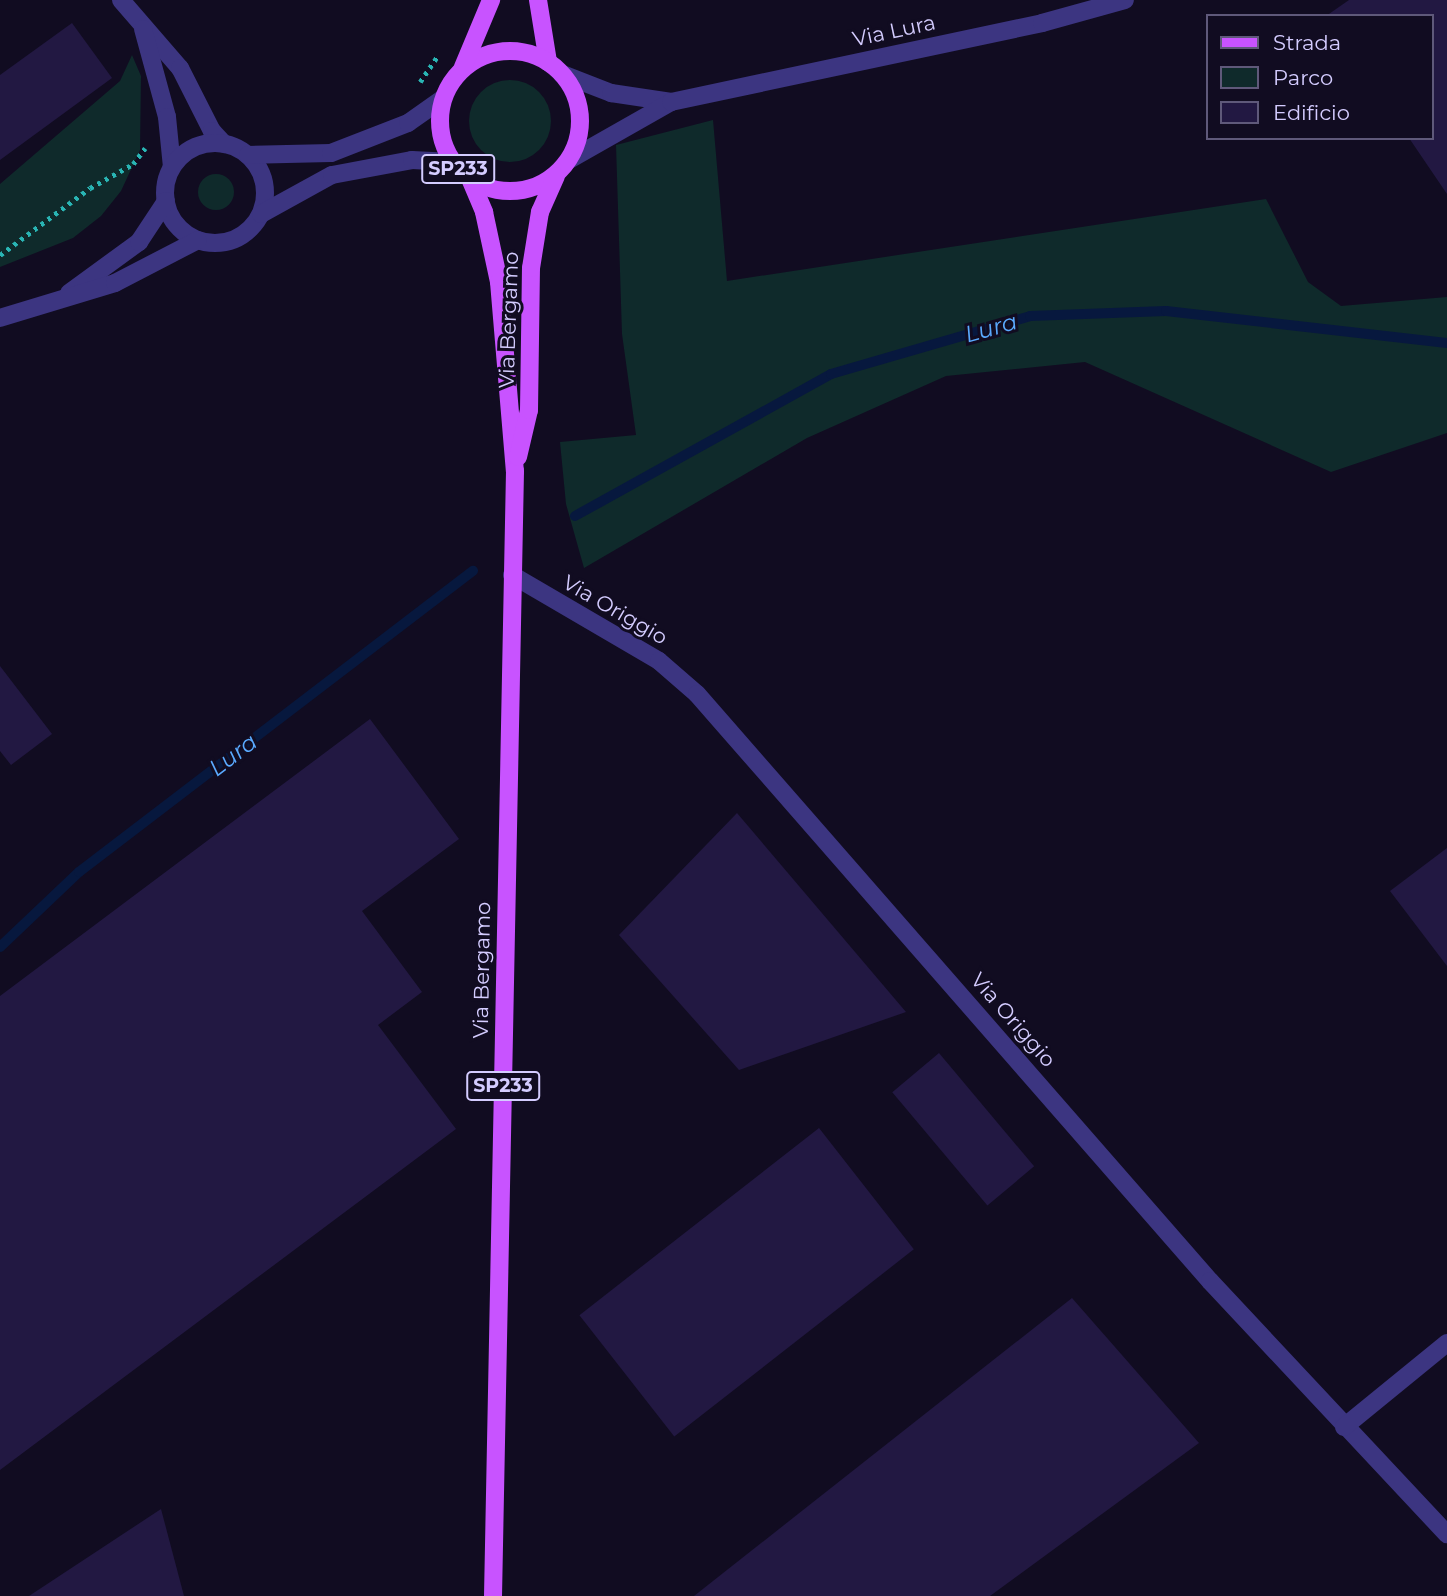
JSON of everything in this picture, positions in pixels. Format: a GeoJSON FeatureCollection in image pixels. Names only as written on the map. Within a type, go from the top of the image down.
{"type":"FeatureCollection","features":[{"type":"Feature","properties":{"kind":"main road","name":"SP233"},"geometry":{"type":"LineString","coordinates":[[462,69],[495,52],[531,54],[548,62],[562,74],[579,106],[577,143],[569,160],[557,174],[542,184],[515,191],[488,189],[471,181],[453,162],[440,132],[442,99],[462,69],[491,0]]}},
{"type":"Feature","properties":{"kind":"main road"},"geometry":{"type":"LineString","coordinates":[[538,0],[548,62]]}},
{"type":"Feature","properties":{"kind":"main road","name":"Via Bergamo"},"geometry":{"type":"LineString","coordinates":[[515,471],[528,410],[531,268],[540,212],[557,174]]}},
{"type":"Feature","properties":{"kind":"main road","name":"Via Bergamo"},"geometry":{"type":"LineString","coordinates":[[471,181],[484,212],[499,282],[515,471],[493,1596]]}},
{"type":"Feature","properties":{"kind":"street"},"geometry":{"type":"LineString","coordinates":[[121,0],[180,68],[212,131],[225,144],[248,155],[331,153],[408,123],[442,99]]}},
{"type":"Feature","properties":{"kind":"street","name":"Via Lura"},"geometry":{"type":"LineString","coordinates":[[569,160],[671,102],[1042,23],[1125,0]]}},
{"type":"Feature","properties":{"kind":"street"},"geometry":{"type":"LineString","coordinates":[[66,295],[139,242],[166,201],[172,167],[167,117],[142,26]]}},
{"type":"Feature","properties":{"kind":"street","name":"Via Lura"},"geometry":{"type":"LineString","coordinates":[[562,74],[611,93],[671,102]]}},
{"type":"Feature","properties":{"kind":"street"},"geometry":{"type":"LineString","coordinates":[[172,167],[189,150],[225,144]]}},
{"type":"Feature","properties":{"kind":"street"},"geometry":{"type":"LineString","coordinates":[[248,155],[264,182],[261,214]]}},
{"type":"Feature","properties":{"kind":"street"},"geometry":{"type":"LineString","coordinates":[[166,201],[176,225],[198,240],[220,242],[241,236],[261,214],[332,175],[399,162],[453,162]]}},
{"type":"Feature","properties":{"kind":"street"},"geometry":{"type":"LineString","coordinates":[[0,318],[66,295],[115,283],[198,240]]}},
{"type":"Feature","properties":{"kind":"street","name":"Via Origgio"},"geometry":{"type":"LineString","coordinates":[[512,575],[659,661],[697,694],[1344,1427],[1447,1535]]}},
{"type":"Feature","properties":{"kind":"street"},"geometry":{"type":"LineString","coordinates":[[1344,1427],[1447,1343]]}},
{"type":"Feature","properties":{"kind":"path"},"geometry":{"type":"LineString","coordinates":[[417,86],[442,48]]}},
{"type":"Feature","properties":{"kind":"path"},"geometry":{"type":"LineString","coordinates":[[0,254],[90,188],[133,164],[149,141],[149,121],[167,117]]}},
{"type":"Feature","properties":{"kind":"green space"},"geometry":{"type":"Polygon","coordinates":[[[132,55],[141,76],[140,150],[121,191],[101,216],[73,238],[0,267],[0,184],[120,81],[132,55]]]}},
{"type":"Feature","properties":{"kind":"green space"},"geometry":{"type":"Polygon","coordinates":[[[510,80],[526,83],[539,92],[548,105],[551,121],[548,137],[539,150],[526,159],[510,162],[494,159],[481,150],[472,137],[469,121],[472,105],[481,92],[494,83],[510,80]]]}},
{"type":"Feature","properties":{"kind":"green space"},"geometry":{"type":"Polygon","coordinates":[[[713,120],[727,281],[1266,199],[1308,282],[1341,306],[1447,297],[1447,433],[1331,472],[1085,362],[946,376],[807,438],[584,568],[566,504],[560,442],[636,435],[622,334],[616,145],[713,120]]]}},
{"type":"Feature","properties":{"kind":"green space"},"geometry":{"type":"Polygon","coordinates":[[[216,174],[229,179],[234,192],[229,205],[216,210],[203,205],[198,192],[203,179],[216,174]]]}},
{"type":"Feature","properties":{"kind":"building"},"geometry":{"type":"Polygon","coordinates":[[[1349,0],[1447,0],[1447,194],[1410,140],[1433,140],[1433,14],[1329,14],[1349,0]]]}},
{"type":"Feature","properties":{"kind":"building"},"geometry":{"type":"Polygon","coordinates":[[[72,23],[112,78],[0,160],[0,75],[72,23]]]}},
{"type":"Feature","properties":{"kind":"building"},"geometry":{"type":"Polygon","coordinates":[[[0,666],[52,734],[11,765],[0,751],[0,666]]]}},
{"type":"Feature","properties":{"kind":"building"},"geometry":{"type":"Polygon","coordinates":[[[370,719],[459,839],[362,911],[422,992],[378,1025],[456,1129],[0,1470],[0,996],[370,719]]]}},
{"type":"Feature","properties":{"kind":"building"},"geometry":{"type":"Polygon","coordinates":[[[737,813],[906,1012],[739,1070],[619,935],[737,813]]]}},
{"type":"Feature","properties":{"kind":"building"},"geometry":{"type":"Polygon","coordinates":[[[1447,848],[1447,966],[1390,891],[1447,848]]]}},
{"type":"Feature","properties":{"kind":"building"},"geometry":{"type":"Polygon","coordinates":[[[939,1053],[1034,1166],[987,1206],[892,1092],[939,1053]]]}},
{"type":"Feature","properties":{"kind":"building"},"geometry":{"type":"Polygon","coordinates":[[[819,1128],[914,1249],[674,1437],[579,1315],[819,1128]]]}},
{"type":"Feature","properties":{"kind":"building"},"geometry":{"type":"Polygon","coordinates":[[[1072,1298],[1199,1443],[990,1596],[694,1596],[1072,1298]]]}},
{"type":"Feature","properties":{"kind":"building"},"geometry":{"type":"Polygon","coordinates":[[[161,1509],[184,1596],[29,1596],[161,1509]]]}},
{"type":"Feature","properties":{"kind":"waterway","name":"Lura"},"geometry":{"type":"LineString","coordinates":[[575,516],[831,374],[1030,316],[1166,311],[1447,343]]}},
{"type":"Feature","properties":{"kind":"waterway","name":"Lura"},"geometry":{"type":"LineString","coordinates":[[0,947],[79,872],[473,571]]}}]}
